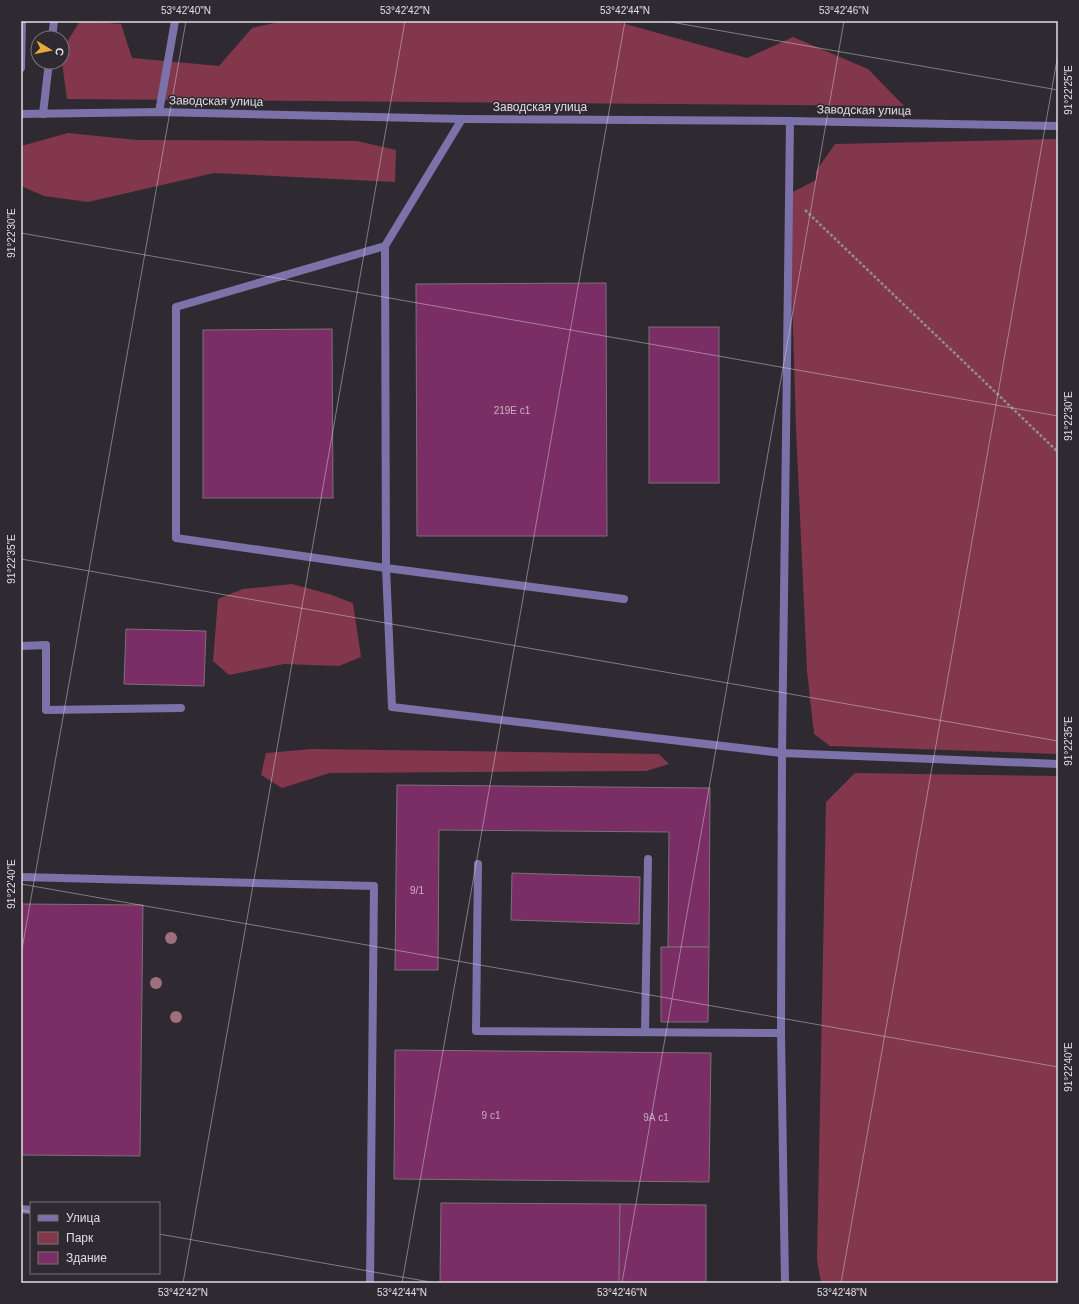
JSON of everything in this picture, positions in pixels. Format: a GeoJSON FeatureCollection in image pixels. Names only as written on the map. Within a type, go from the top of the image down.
{"type":"FeatureCollection","features":[{"type":"Feature","properties":{"kind":"street"},"geometry":{"type":"LineString","coordinates":[[21,68],[22,21]]}},
{"type":"Feature","properties":{"kind":"street"},"geometry":{"type":"LineString","coordinates":[[158,112],[175,21]]}},
{"type":"Feature","properties":{"kind":"street"},"geometry":{"type":"LineString","coordinates":[[43,114],[48,70]]}},
{"type":"Feature","properties":{"kind":"street","name":"Заводская улица"},"geometry":{"type":"LineString","coordinates":[[21,114],[158,112],[462,119],[790,121],[1058,126]]}},
{"type":"Feature","properties":{"kind":"street"},"geometry":{"type":"LineString","coordinates":[[462,119],[385,246],[386,568],[392,707],[782,754],[1058,764]]}},
{"type":"Feature","properties":{"kind":"street"},"geometry":{"type":"LineString","coordinates":[[785,1283],[780,1033],[790,121]]}},
{"type":"Feature","properties":{"kind":"street"},"geometry":{"type":"LineString","coordinates":[[385,246],[176,307],[176,538],[386,568],[624,599]]}},
{"type":"Feature","properties":{"kind":"street"},"geometry":{"type":"LineString","coordinates":[[21,646],[46,645],[46,710],[182,708]]}},
{"type":"Feature","properties":{"kind":"street"},"geometry":{"type":"LineString","coordinates":[[645,1032],[648,859]]}},
{"type":"Feature","properties":{"kind":"street"},"geometry":{"type":"LineString","coordinates":[[478,864],[476,1031],[780,1033]]}},
{"type":"Feature","properties":{"kind":"street"},"geometry":{"type":"LineString","coordinates":[[21,876],[374,886],[370,1283]]}},
{"type":"Feature","properties":{"kind":"path"},"geometry":{"type":"LineString","coordinates":[[789,194],[1058,452]]}},
{"type":"Feature","properties":{"kind":"green space"},"geometry":{"type":"Polygon","coordinates":[[[80,21],[121,24],[132,58],[219,66],[252,28],[283,21],[615,21],[747,58],[793,37],[868,69],[904,106],[67,99],[63,70],[70,70],[70,37],[80,21]]]}},
{"type":"Feature","properties":{"kind":"green space"},"geometry":{"type":"Polygon","coordinates":[[[68,133],[137,140],[357,141],[396,150],[395,182],[214,173],[88,202],[44,196],[21,186],[21,146],[68,133]]]}},
{"type":"Feature","properties":{"kind":"green space"},"geometry":{"type":"Polygon","coordinates":[[[1058,139],[1058,754],[830,746],[814,734],[807,671],[796,428],[789,194],[816,180],[816,171],[835,144],[1058,139]]]}},
{"type":"Feature","properties":{"kind":"green space"},"geometry":{"type":"Polygon","coordinates":[[[292,584],[329,594],[353,603],[361,657],[339,666],[284,664],[229,675],[213,661],[218,599],[243,589],[292,584]]]}},
{"type":"Feature","properties":{"kind":"green space"},"geometry":{"type":"Polygon","coordinates":[[[312,749],[659,754],[669,764],[646,771],[330,773],[282,788],[261,775],[266,753],[312,749]]]}},
{"type":"Feature","properties":{"kind":"green space"},"geometry":{"type":"Polygon","coordinates":[[[855,773],[1058,776],[1058,1283],[821,1283],[817,1260],[826,802],[855,773]]]}},
{"type":"Feature","properties":{"kind":"building"},"geometry":{"type":"Polygon","coordinates":[[[606,283],[607,536],[417,536],[416,284],[606,283]]]}},
{"type":"Feature","properties":{"kind":"building"},"geometry":{"type":"Polygon","coordinates":[[[649,327],[719,327],[719,483],[649,483],[649,327]]]}},
{"type":"Feature","properties":{"kind":"building"},"geometry":{"type":"Polygon","coordinates":[[[332,329],[333,498],[203,498],[203,330],[332,329]]]}},
{"type":"Feature","properties":{"kind":"building"},"geometry":{"type":"Polygon","coordinates":[[[126,629],[206,631],[204,686],[124,684],[126,629]]]}},
{"type":"Feature","properties":{"kind":"building"},"geometry":{"type":"Polygon","coordinates":[[[397,785],[710,788],[709,947],[668,947],[669,832],[439,830],[438,970],[395,970],[397,785]]]}},
{"type":"Feature","properties":{"kind":"building"},"geometry":{"type":"Polygon","coordinates":[[[512,873],[640,877],[639,924],[511,920],[512,873]]]}},
{"type":"Feature","properties":{"kind":"building"},"geometry":{"type":"Polygon","coordinates":[[[21,904],[143,905],[140,1156],[21,1155],[21,904]]]}},
{"type":"Feature","properties":{"kind":"building"},"geometry":{"type":"Polygon","coordinates":[[[661,947],[709,947],[708,1022],[661,1022],[661,947]]]}},
{"type":"Feature","properties":{"kind":"building"},"geometry":{"type":"Polygon","coordinates":[[[395,1050],[711,1053],[709,1182],[394,1179],[395,1050]]]}},
{"type":"Feature","properties":{"kind":"building"},"geometry":{"type":"Polygon","coordinates":[[[441,1203],[620,1204],[619,1283],[440,1283],[441,1203]]]}},
{"type":"Feature","properties":{"kind":"building"},"geometry":{"type":"Polygon","coordinates":[[[620,1204],[706,1205],[706,1283],[619,1283],[620,1204]]]}}]}
